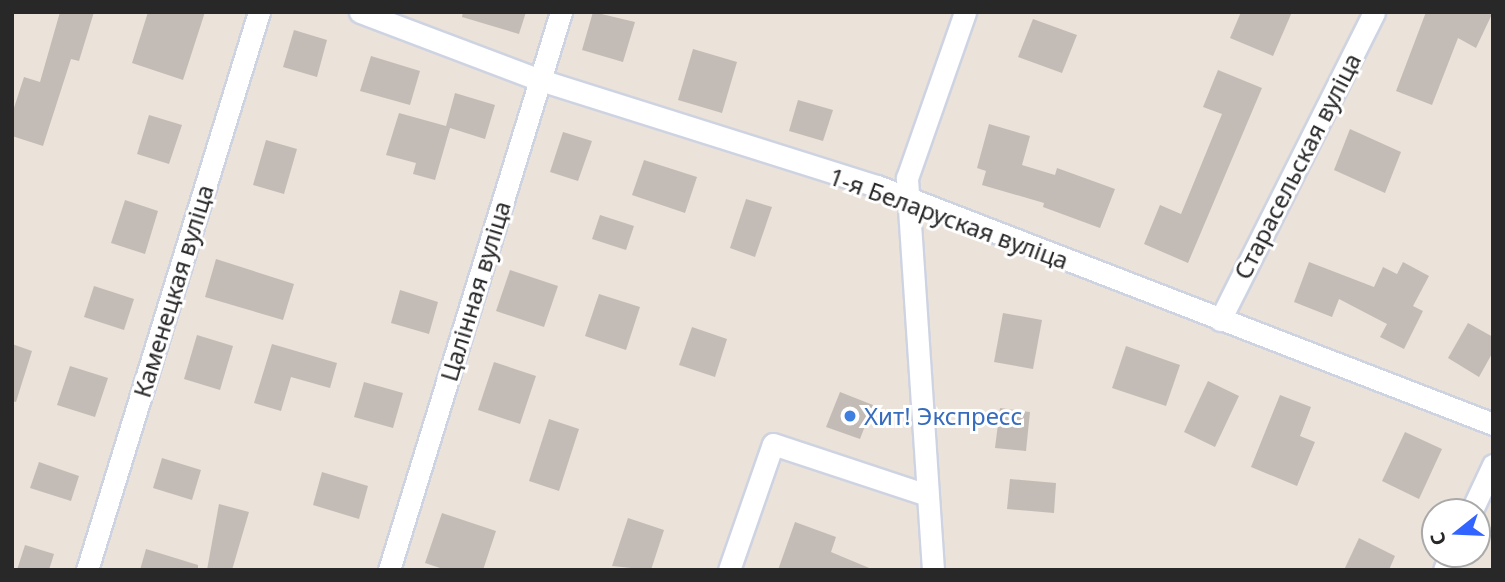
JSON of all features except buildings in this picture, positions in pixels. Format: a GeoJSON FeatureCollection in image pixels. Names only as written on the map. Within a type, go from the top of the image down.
{"type":"FeatureCollection","features":[{"type":"Feature","properties":{"kind":"street","name":"Каменецкая вуліца"},"geometry":{"type":"LineString","coordinates":[[87,570],[259,12]]}},
{"type":"Feature","properties":{"kind":"street","name":"1-я Беларуская вуліца"},"geometry":{"type":"LineString","coordinates":[[360,12],[540,80],[906,199],[1493,424]]}},
{"type":"Feature","properties":{"kind":"street","name":"Цалінная вуліца"},"geometry":{"type":"LineString","coordinates":[[389,570],[561,12]]}},
{"type":"Feature","properties":{"kind":"street"},"geometry":{"type":"LineString","coordinates":[[933,570],[906,199],[911,159],[965,12]]}},
{"type":"Feature","properties":{"kind":"street","name":"Старасельская вуліца"},"geometry":{"type":"LineString","coordinates":[[1220,320],[1374,12]]}},
{"type":"Feature","properties":{"kind":"street"},"geometry":{"type":"LineString","coordinates":[[729,570],[774,444],[928,495]]}},
{"type":"Feature","properties":{"kind":"street"},"geometry":{"type":"LineString","coordinates":[[1478,498],[1493,465]]}},
{"type":"Feature","properties":{"kind":"place","name":"Хит! Экспресс"},"geometry":{"type":"Point","coordinates":[850,416]}}]}
